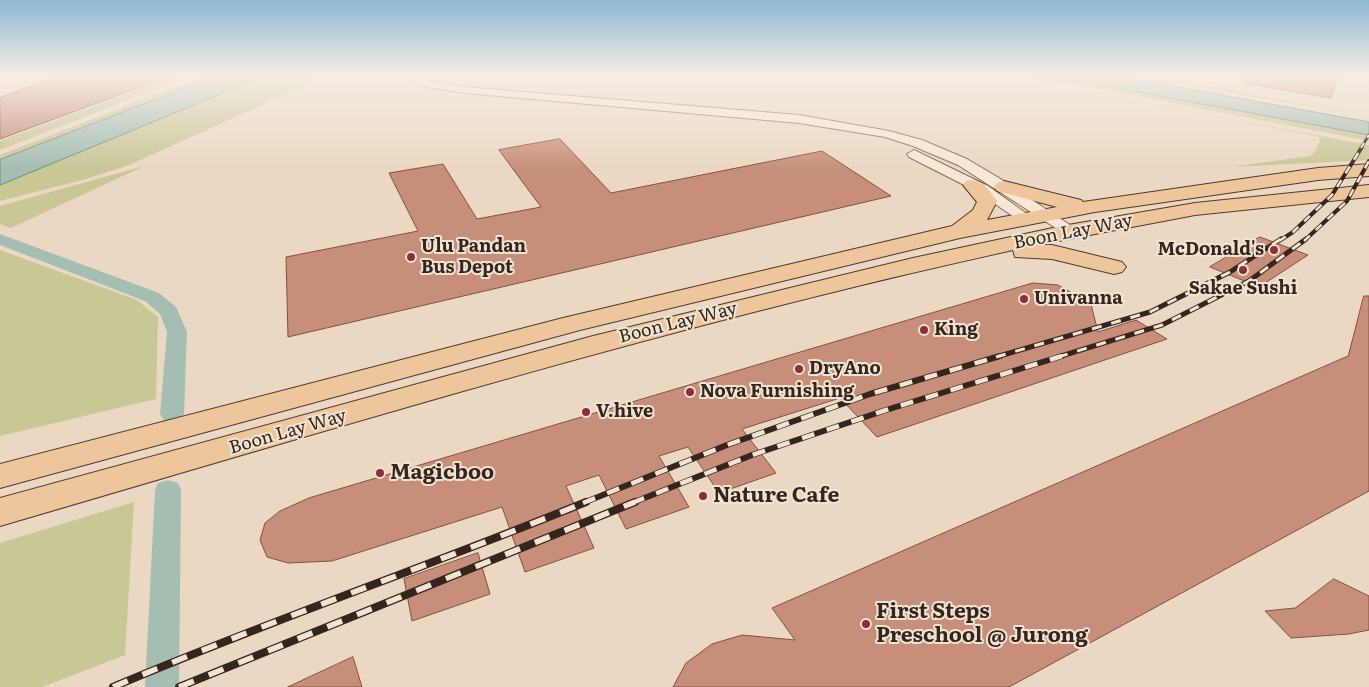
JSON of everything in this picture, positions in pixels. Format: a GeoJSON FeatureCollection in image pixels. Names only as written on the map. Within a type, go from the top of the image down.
{"type":"FeatureCollection","features":[{"type":"Feature","properties":{"kind":"main road","name":"Boon Lay Way"},"geometry":{"type":"LineString","coordinates":[[0,512],[603,342],[913,265],[1048,225],[1095,206],[1318,174],[1369,170]]}},
{"type":"Feature","properties":{"kind":"main road"},"geometry":{"type":"LineString","coordinates":[[960,231],[982,213],[987,201],[973,185]]}},
{"type":"Feature","properties":{"kind":"main road"},"geometry":{"type":"LineString","coordinates":[[1004,187],[1057,201],[1095,206]]}},
{"type":"Feature","properties":{"kind":"main road","name":"Boon Lay Way"},"geometry":{"type":"LineString","coordinates":[[0,476],[572,324],[960,231],[1048,225],[1112,224],[1195,210],[1369,192]]}},
{"type":"Feature","properties":{"kind":"main road"},"geometry":{"type":"LineString","coordinates":[[913,265],[1030,251],[1068,255],[1114,267],[1108,246],[1108,235],[1112,224]]}},
{"type":"Feature","properties":{"kind":"street"},"geometry":{"type":"LineString","coordinates":[[584,106],[835,131],[903,148],[1048,225]]}},
{"type":"Feature","properties":{"kind":"street"},"geometry":{"type":"LineString","coordinates":[[652,106],[802,119],[852,126],[905,139],[946,154],[1004,187],[1048,225]]}},
{"type":"Feature","properties":{"kind":"shaded area"},"geometry":{"type":"Polygon","coordinates":[[[94,106],[113,106],[0,150],[0,141],[94,106]]]}},
{"type":"Feature","properties":{"kind":"shaded area"},"geometry":{"type":"Polygon","coordinates":[[[126,106],[139,106],[0,160],[0,155],[126,106]]]}},
{"type":"Feature","properties":{"kind":"shaded area"},"geometry":{"type":"Polygon","coordinates":[[[139,106],[191,106],[0,185],[0,160],[139,106]]]}},
{"type":"Feature","properties":{"kind":"shaded area"},"geometry":{"type":"Polygon","coordinates":[[[191,106],[259,106],[129,165],[86,179],[0,201],[0,185],[191,106]]]}},
{"type":"Feature","properties":{"kind":"shaded area"},"geometry":{"type":"Polygon","coordinates":[[[1159,106],[1369,145],[1369,160],[1231,167],[1310,156],[1315,152],[1321,137],[1159,106]]]}},
{"type":"Feature","properties":{"kind":"shaded area"},"geometry":{"type":"Polygon","coordinates":[[[1187,106],[1213,106],[1369,135],[1369,141],[1187,106]]]}},
{"type":"Feature","properties":{"kind":"shaded area"},"geometry":{"type":"Polygon","coordinates":[[[1213,106],[1282,106],[1369,122],[1369,135],[1213,106]]]}},
{"type":"Feature","properties":{"kind":"shaded area"},"geometry":{"type":"Polygon","coordinates":[[[1306,106],[1313,106],[1369,117],[1306,106]]]}},
{"type":"Feature","properties":{"kind":"shaded area"},"geometry":{"type":"Polygon","coordinates":[[[144,166],[11,228],[0,224],[0,206],[144,166]]]}},
{"type":"Feature","properties":{"kind":"shaded area"},"geometry":{"type":"Polygon","coordinates":[[[0,250],[137,300],[158,317],[156,399],[0,436],[0,250]]]}},
{"type":"Feature","properties":{"kind":"shaded area"},"geometry":{"type":"Polygon","coordinates":[[[134,502],[125,655],[42,687],[0,687],[0,543],[134,502]]]}},
{"type":"Feature","properties":{"kind":"building"},"geometry":{"type":"Polygon","coordinates":[[[0,106],[89,106],[0,139],[0,106]]]}},
{"type":"Feature","properties":{"kind":"building"},"geometry":{"type":"Polygon","coordinates":[[[560,139],[611,193],[822,151],[891,196],[288,337],[286,257],[418,231],[389,173],[443,164],[477,219],[541,207],[499,150],[560,139]]]}},
{"type":"Feature","properties":{"kind":"building"},"geometry":{"type":"Polygon","coordinates":[[[1260,237],[1308,255],[1259,287],[1210,267],[1260,237]]]}},
{"type":"Feature","properties":{"kind":"building"},"geometry":{"type":"Polygon","coordinates":[[[1033,283],[1058,285],[1091,304],[1098,332],[1136,320],[1167,339],[877,437],[840,398],[742,429],[776,473],[719,493],[688,447],[659,456],[689,507],[626,529],[599,475],[566,486],[594,548],[525,572],[502,507],[332,561],[288,563],[267,557],[260,540],[265,523],[280,511],[309,498],[1033,283]]]}},
{"type":"Feature","properties":{"kind":"building"},"geometry":{"type":"Polygon","coordinates":[[[1364,296],[1369,296],[1369,491],[1009,687],[673,687],[686,663],[712,644],[742,635],[795,640],[772,608],[1348,356],[1364,296]]]}},
{"type":"Feature","properties":{"kind":"building"},"geometry":{"type":"Polygon","coordinates":[[[478,553],[490,594],[412,621],[404,579],[478,553]]]}},
{"type":"Feature","properties":{"kind":"building"},"geometry":{"type":"Polygon","coordinates":[[[1334,579],[1369,596],[1369,630],[1349,634],[1291,638],[1265,611],[1295,608],[1334,579]]]}},
{"type":"Feature","properties":{"kind":"building"},"geometry":{"type":"Polygon","coordinates":[[[353,657],[362,687],[288,687],[353,657]]]}},
{"type":"Feature","properties":{"kind":"waterway"},"geometry":{"type":"LineString","coordinates":[[0,239],[152,297],[169,311],[177,332],[172,414]]}},
{"type":"Feature","properties":{"kind":"waterway"},"geometry":{"type":"LineString","coordinates":[[162,687],[168,490]]}},
{"type":"Feature","properties":{"kind":"railway"},"geometry":{"type":"LineString","coordinates":[[1361,148],[1369,135]]}},
{"type":"Feature","properties":{"kind":"railway"},"geometry":{"type":"LineString","coordinates":[[1279,241],[1293,232],[1332,195],[1362,147]]}},
{"type":"Feature","properties":{"kind":"railway"},"geometry":{"type":"LineString","coordinates":[[1304,241],[1347,201],[1369,161]]}},
{"type":"Feature","properties":{"kind":"railway"},"geometry":{"type":"LineString","coordinates":[[996,357],[1150,312],[1230,272],[1281,239]]}},
{"type":"Feature","properties":{"kind":"railway"},"geometry":{"type":"LineString","coordinates":[[1058,357],[1162,325],[1249,281],[1306,239]]}},
{"type":"Feature","properties":{"kind":"railway"},"geometry":{"type":"LineString","coordinates":[[583,503],[727,445],[870,394],[1000,356]]}},
{"type":"Feature","properties":{"kind":"railway"},"geometry":{"type":"LineString","coordinates":[[632,503],[752,455],[886,410],[1062,356]]}},
{"type":"Feature","properties":{"kind":"railway"},"geometry":{"type":"LineString","coordinates":[[113,687],[231,639],[586,502]]}},
{"type":"Feature","properties":{"kind":"railway"},"geometry":{"type":"LineString","coordinates":[[179,687],[635,502]]}},
{"type":"Feature","properties":{"kind":"place","name":"McDonald's"},"geometry":{"type":"Point","coordinates":[1274,250]}},
{"type":"Feature","properties":{"kind":"place","name":"Ulu Pandan Bus Depot"},"geometry":{"type":"Point","coordinates":[411,257]}},
{"type":"Feature","properties":{"kind":"place","name":"Sakae Sushi"},"geometry":{"type":"Point","coordinates":[1243,270]}},
{"type":"Feature","properties":{"kind":"place","name":"Univanna"},"geometry":{"type":"Point","coordinates":[1024,299]}},
{"type":"Feature","properties":{"kind":"place","name":"King"},"geometry":{"type":"Point","coordinates":[924,330]}},
{"type":"Feature","properties":{"kind":"place","name":"DryAno"},"geometry":{"type":"Point","coordinates":[799,369]}},
{"type":"Feature","properties":{"kind":"place","name":"Nova Furnishing"},"geometry":{"type":"Point","coordinates":[690,392]}},
{"type":"Feature","properties":{"kind":"place","name":"V.hive"},"geometry":{"type":"Point","coordinates":[586,412]}},
{"type":"Feature","properties":{"kind":"place","name":"Magicboo"},"geometry":{"type":"Point","coordinates":[380,473]}},
{"type":"Feature","properties":{"kind":"place","name":"Nature Cafe"},"geometry":{"type":"Point","coordinates":[703,496]}},
{"type":"Feature","properties":{"kind":"place","name":"First Steps Preschool @ Jurong"},"geometry":{"type":"Point","coordinates":[866,624]}}]}
